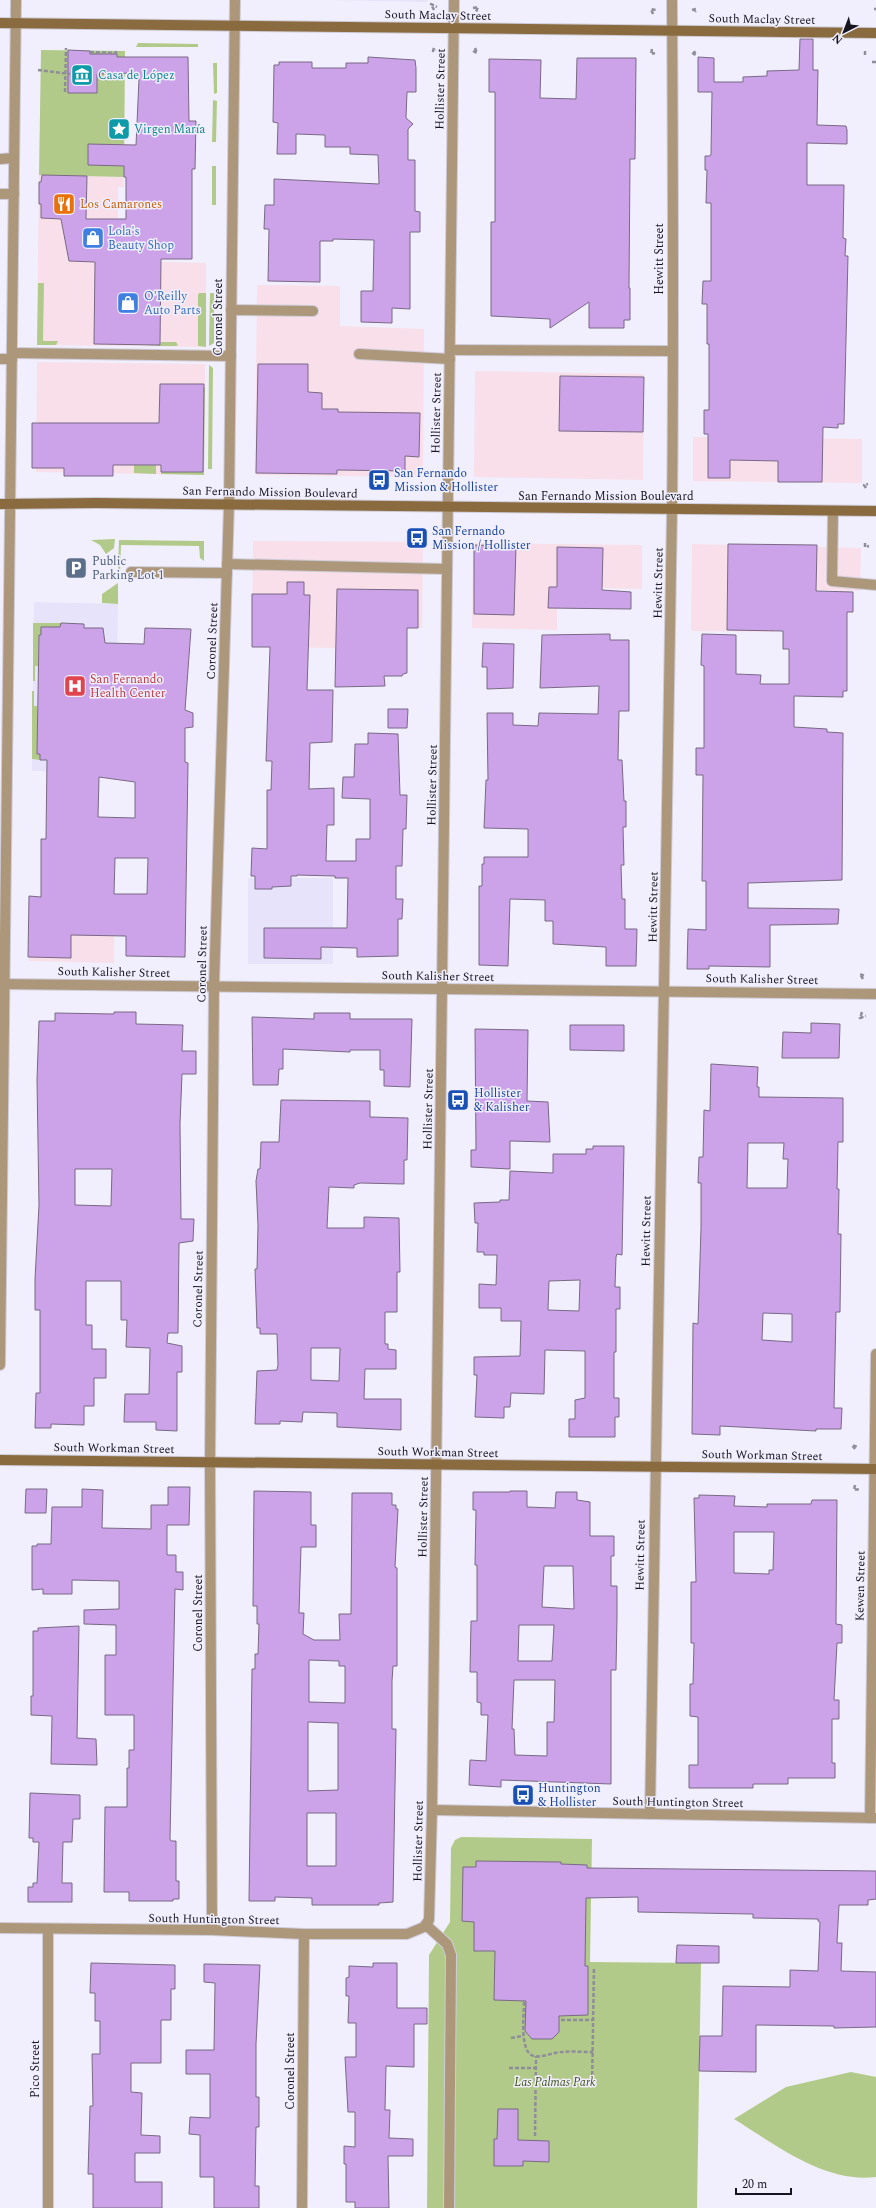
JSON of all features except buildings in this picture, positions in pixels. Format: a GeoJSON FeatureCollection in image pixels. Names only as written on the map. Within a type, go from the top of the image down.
{"type":"FeatureCollection","features":[{"type":"Feature","properties":{"kind":"main road","name":"South Maclay Street"},"geometry":{"type":"LineString","coordinates":[[0,23],[234,24],[263,26],[876,33]]}},
{"type":"Feature","properties":{"kind":"main road","name":"San Fernando Mission Boulevard"},"geometry":{"type":"LineString","coordinates":[[5,505],[229,505],[876,511]]}},
{"type":"Feature","properties":{"kind":"main road","name":"South Workman Street"},"geometry":{"type":"LineString","coordinates":[[0,1460],[875,1469]]}},
{"type":"Feature","properties":{"kind":"street"},"geometry":{"type":"LineString","coordinates":[[0,1365],[5,505],[12,356],[16,0]]}},
{"type":"Feature","properties":{"kind":"street","name":"Coronel Street"},"geometry":{"type":"LineString","coordinates":[[212,1930],[210,1463],[214,986],[229,505],[235,0]]}},
{"type":"Feature","properties":{"kind":"street","name":"Hollister Street"},"geometry":{"type":"LineString","coordinates":[[426,1925],[430,1915],[432,1810],[454,0]]}},
{"type":"Feature","properties":{"kind":"street","name":"Hewitt Street"},"geometry":{"type":"LineString","coordinates":[[650,1814],[654,1467],[665,991],[672,509],[672,0]]}},
{"type":"Feature","properties":{"kind":"street"},"geometry":{"type":"LineString","coordinates":[[0,159],[14,158]]}},
{"type":"Feature","properties":{"kind":"street"},"geometry":{"type":"LineString","coordinates":[[0,194],[14,194]]}},
{"type":"Feature","properties":{"kind":"street"},"geometry":{"type":"LineString","coordinates":[[231,310],[313,311]]}},
{"type":"Feature","properties":{"kind":"street"},"geometry":{"type":"LineString","coordinates":[[359,354],[450,355],[672,351]]}},
{"type":"Feature","properties":{"kind":"street"},"geometry":{"type":"LineString","coordinates":[[0,359],[12,356],[231,356]]}},
{"type":"Feature","properties":{"kind":"street"},"geometry":{"type":"LineString","coordinates":[[833,511],[832,581],[876,585]]}},
{"type":"Feature","properties":{"kind":"street"},"geometry":{"type":"LineString","coordinates":[[131,572],[227,568],[447,569]]}},
{"type":"Feature","properties":{"kind":"street","name":"South Kalisher Street"},"geometry":{"type":"LineString","coordinates":[[2,984],[876,994]]}},
{"type":"Feature","properties":{"kind":"street","name":"Kewen Street"},"geometry":{"type":"LineString","coordinates":[[873,1818],[876,1354]]}},
{"type":"Feature","properties":{"kind":"street","name":"South Huntington Street"},"geometry":{"type":"LineString","coordinates":[[432,1810],[873,1818]]}},
{"type":"Feature","properties":{"kind":"street"},"geometry":{"type":"LineString","coordinates":[[426,1925],[447,1944],[451,1955],[449,2208]]}},
{"type":"Feature","properties":{"kind":"street","name":"South Huntington Street"},"geometry":{"type":"LineString","coordinates":[[0,1928],[48,1930],[212,1930],[304,1934],[407,1934],[416,1932],[426,1925]]}},
{"type":"Feature","properties":{"kind":"street","name":"Pico Street"},"geometry":{"type":"LineString","coordinates":[[48,1930],[48,2208]]}},
{"type":"Feature","properties":{"kind":"street","name":"Coronel Street"},"geometry":{"type":"LineString","coordinates":[[302,2208],[304,1934]]}},
{"type":"Feature","properties":{"kind":"path"},"geometry":{"type":"LineString","coordinates":[[434,10],[431,4],[437,7]]}},
{"type":"Feature","properties":{"kind":"path"},"geometry":{"type":"LineString","coordinates":[[473,8],[478,7],[476,12]]}},
{"type":"Feature","properties":{"kind":"path"},"geometry":{"type":"LineString","coordinates":[[653,14],[651,9],[656,10]]}},
{"type":"Feature","properties":{"kind":"path"},"geometry":{"type":"LineString","coordinates":[[692,10],[696,9],[695,12]]}},
{"type":"Feature","properties":{"kind":"path"},"geometry":{"type":"LineString","coordinates":[[65,92],[66,48]]}},
{"type":"Feature","properties":{"kind":"path"},"geometry":{"type":"LineString","coordinates":[[90,52],[116,52],[116,48]]}},
{"type":"Feature","properties":{"kind":"path"},"geometry":{"type":"LineString","coordinates":[[652,49],[651,54],[655,53]]}},
{"type":"Feature","properties":{"kind":"path"},"geometry":{"type":"LineString","coordinates":[[865,55],[866,49]]}},
{"type":"Feature","properties":{"kind":"path"},"geometry":{"type":"LineString","coordinates":[[38,70],[70,74]]}},
{"type":"Feature","properties":{"kind":"path"},"geometry":{"type":"LineString","coordinates":[[866,488],[864,485],[868,484]]}},
{"type":"Feature","properties":{"kind":"path"},"geometry":{"type":"LineString","coordinates":[[865,543],[865,546],[869,546]]}},
{"type":"Feature","properties":{"kind":"path"},"geometry":{"type":"LineString","coordinates":[[862,1012],[860,1018],[866,1016]]}},
{"type":"Feature","properties":{"kind":"path"},"geometry":{"type":"LineString","coordinates":[[855,1450],[852,1445],[858,1447]]}},
{"type":"Feature","properties":{"kind":"path"},"geometry":{"type":"LineString","coordinates":[[855,1485],[854,1490],[860,1489]]}},
{"type":"Feature","properties":{"kind":"path"},"geometry":{"type":"LineString","coordinates":[[592,2087],[594,1967]]}},
{"type":"Feature","properties":{"kind":"path"},"geometry":{"type":"LineString","coordinates":[[524,2002],[523,2036],[528,2052],[536,2056],[561,2052],[593,2052]]}},
{"type":"Feature","properties":{"kind":"path"},"geometry":{"type":"LineString","coordinates":[[561,2020],[594,2020]]}},
{"type":"Feature","properties":{"kind":"path"},"geometry":{"type":"LineString","coordinates":[[511,2038],[523,2036]]}},
{"type":"Feature","properties":{"kind":"path"},"geometry":{"type":"LineString","coordinates":[[535,2136],[536,2056]]}},
{"type":"Feature","properties":{"kind":"path"},"geometry":{"type":"LineString","coordinates":[[509,2068],[536,2068]]}},
{"type":"Feature","properties":{"kind":"shaded area"},"geometry":{"type":"Polygon","coordinates":[[[329,0],[428,0],[428,2],[329,0]]]}},
{"type":"Feature","properties":{"kind":"shaded area"},"geometry":{"type":"Polygon","coordinates":[[[39,175],[124,177],[124,187],[118,187],[118,219],[123,261],[206,263],[206,347],[37,345],[39,175]]]}},
{"type":"Feature","properties":{"kind":"shaded area"},"geometry":{"type":"Polygon","coordinates":[[[257,285],[340,286],[340,326],[424,329],[423,477],[255,475],[257,285]]]}},
{"type":"Feature","properties":{"kind":"shaded area"},"geometry":{"type":"Polygon","coordinates":[[[37,362],[205,364],[204,475],[36,472],[37,362]]]}},
{"type":"Feature","properties":{"kind":"shaded area"},"geometry":{"type":"Polygon","coordinates":[[[475,371],[644,374],[643,480],[474,477],[475,371]]]}},
{"type":"Feature","properties":{"kind":"shaded area"},"geometry":{"type":"Polygon","coordinates":[[[693,437],[862,439],[862,483],[693,481],[693,437]]]}},
{"type":"Feature","properties":{"kind":"shaded area"},"geometry":{"type":"Polygon","coordinates":[[[253,541],[423,542],[422,628],[365,627],[338,648],[252,647],[253,541]]]}},
{"type":"Feature","properties":{"kind":"shaded area"},"geometry":{"type":"Polygon","coordinates":[[[473,543],[642,545],[642,589],[557,587],[557,630],[472,628],[473,543]]]}},
{"type":"Feature","properties":{"kind":"shaded area"},"geometry":{"type":"Polygon","coordinates":[[[692,544],[861,548],[860,591],[776,589],[775,632],[691,631],[692,544]]]}},
{"type":"Feature","properties":{"kind":"shaded area","name":"San Fernando Health Center"},"geometry":{"type":"Polygon","coordinates":[[[34,602],[118,604],[116,772],[32,771],[34,602]]]}},
{"type":"Feature","properties":{"kind":"shaded area"},"geometry":{"type":"Polygon","coordinates":[[[248,878],[333,878],[333,964],[248,964],[248,878]]]}},
{"type":"Feature","properties":{"kind":"shaded area"},"geometry":{"type":"Polygon","coordinates":[[[30,898],[115,899],[114,963],[29,961],[30,898]]]}},
{"type":"Feature","properties":{"kind":"green space"},"geometry":{"type":"Polygon","coordinates":[[[138,43],[198,44],[198,47],[136,47],[138,43]]]}},
{"type":"Feature","properties":{"kind":"green space","name":"Casa de López"},"geometry":{"type":"Polygon","coordinates":[[[41,50],[125,51],[124,177],[39,175],[41,50]]]}},
{"type":"Feature","properties":{"kind":"green space"},"geometry":{"type":"Polygon","coordinates":[[[213,63],[217,63],[217,93],[214,94],[213,63]]]}},
{"type":"Feature","properties":{"kind":"green space"},"geometry":{"type":"Polygon","coordinates":[[[213,100],[217,101],[216,142],[212,142],[213,100]]]}},
{"type":"Feature","properties":{"kind":"green space"},"geometry":{"type":"Polygon","coordinates":[[[212,166],[216,166],[216,205],[212,205],[212,166]]]}},
{"type":"Feature","properties":{"kind":"green space"},"geometry":{"type":"Polygon","coordinates":[[[38,283],[44,283],[43,341],[58,341],[56,345],[37,345],[38,283]]]}},
{"type":"Feature","properties":{"kind":"green space"},"geometry":{"type":"Polygon","coordinates":[[[206,293],[206,347],[198,346],[198,294],[206,293]]]}},
{"type":"Feature","properties":{"kind":"green space"},"geometry":{"type":"Polygon","coordinates":[[[210,293],[214,293],[214,343],[209,346],[210,293]]]}},
{"type":"Feature","properties":{"kind":"green space"},"geometry":{"type":"Polygon","coordinates":[[[161,342],[176,342],[178,345],[145,346],[160,345],[161,342]]]}},
{"type":"Feature","properties":{"kind":"green space"},"geometry":{"type":"Polygon","coordinates":[[[209,365],[213,368],[212,469],[208,469],[209,365]]]}},
{"type":"Feature","properties":{"kind":"green space"},"geometry":{"type":"Polygon","coordinates":[[[202,387],[205,387],[204,475],[161,474],[161,470],[202,470],[202,387]]]}},
{"type":"Feature","properties":{"kind":"green space"},"geometry":{"type":"Polygon","coordinates":[[[134,463],[156,463],[156,474],[134,473],[134,463]]]}},
{"type":"Feature","properties":{"kind":"green space"},"geometry":{"type":"Polygon","coordinates":[[[115,539],[114,548],[106,554],[100,545],[91,540],[115,539]]]}},
{"type":"Feature","properties":{"kind":"green space"},"geometry":{"type":"Polygon","coordinates":[[[119,540],[204,541],[204,561],[200,558],[199,546],[121,545],[120,574],[118,574],[119,540]]]}},
{"type":"Feature","properties":{"kind":"green space"},"geometry":{"type":"Polygon","coordinates":[[[118,583],[118,604],[102,603],[102,594],[118,583]]]}},
{"type":"Feature","properties":{"kind":"green space"},"geometry":{"type":"Polygon","coordinates":[[[33,623],[61,623],[60,627],[39,635],[38,666],[35,666],[35,681],[33,681],[33,623]]]}},
{"type":"Feature","properties":{"kind":"green space"},"geometry":{"type":"Polygon","coordinates":[[[32,691],[34,691],[34,706],[37,706],[37,754],[40,754],[40,760],[32,759],[32,691]]]}},
{"type":"Feature","properties":{"kind":"green space","name":"Las Palmas Park"},"geometry":{"type":"Polygon","coordinates":[[[461,1837],[592,1839],[590,1962],[701,1963],[697,2208],[427,2208],[429,1955],[450,1922],[451,1848],[455,1840],[461,1837]]]}},
{"type":"Feature","properties":{"kind":"green space"},"geometry":{"type":"Polygon","coordinates":[[[851,2072],[876,2077],[876,2177],[857,2177],[838,2174],[819,2168],[801,2160],[734,2119],[786,2087],[851,2072]]]}},
{"type":"Feature","properties":{"kind":"place","name":"Casa de López"},"geometry":{"type":"Point","coordinates":[82,75]}},
{"type":"Feature","properties":{"kind":"place","name":"Virgen María"},"geometry":{"type":"Point","coordinates":[119,129]}},
{"type":"Feature","properties":{"kind":"place","name":"Los Camarones"},"geometry":{"type":"Point","coordinates":[64,204]}},
{"type":"Feature","properties":{"kind":"place","name":"Lola's Beauty Shop"},"geometry":{"type":"Point","coordinates":[93,238]}},
{"type":"Feature","properties":{"kind":"place","name":"O'Reilly Auto Parts"},"geometry":{"type":"Point","coordinates":[128,303]}},
{"type":"Feature","properties":{"kind":"place","name":"San Fernando Mission & Hollister"},"geometry":{"type":"Point","coordinates":[379,480]}},
{"type":"Feature","properties":{"kind":"place","name":"San Fernando Mission / Hollister"},"geometry":{"type":"Point","coordinates":[417,538]}},
{"type":"Feature","properties":{"kind":"place","name":"Public Parking Lot 1"},"geometry":{"type":"Point","coordinates":[76,568]}},
{"type":"Feature","properties":{"kind":"place","name":"San Fernando Health Center"},"geometry":{"type":"Point","coordinates":[75,686]}},
{"type":"Feature","properties":{"kind":"place","name":"Hollister & Kalisher"},"geometry":{"type":"Point","coordinates":[458,1100]}},
{"type":"Feature","properties":{"kind":"place","name":"Huntington & Hollister"},"geometry":{"type":"Point","coordinates":[523,1795]}}]}
